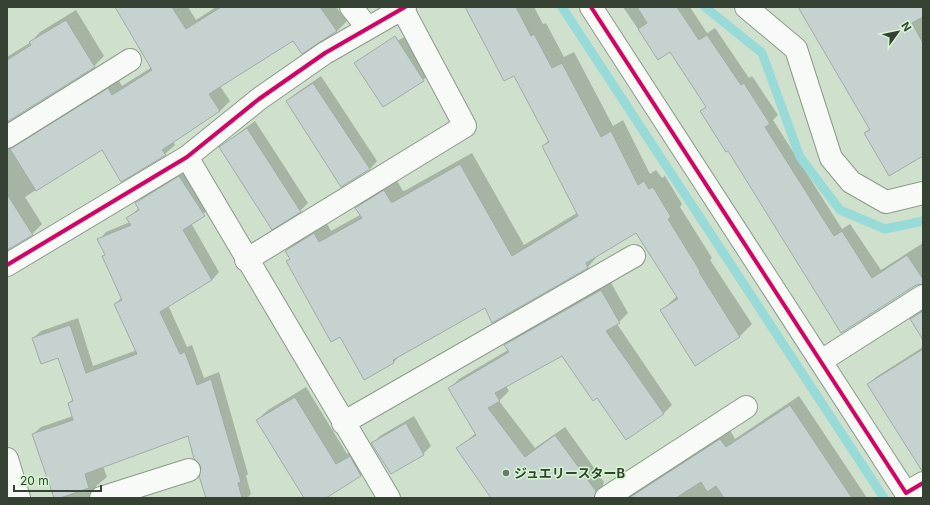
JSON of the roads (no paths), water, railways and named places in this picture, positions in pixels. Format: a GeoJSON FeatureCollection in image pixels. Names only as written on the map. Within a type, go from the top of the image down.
{"type":"FeatureCollection","features":[{"type":"Feature","properties":{"kind":"street"},"geometry":{"type":"LineString","coordinates":[[351,7],[368,28]]}},
{"type":"Feature","properties":{"kind":"street"},"geometry":{"type":"LineString","coordinates":[[590,7],[906,493],[923,483]]}},
{"type":"Feature","properties":{"kind":"street"},"geometry":{"type":"LineString","coordinates":[[746,7],[796,49],[831,158],[851,182],[886,202],[923,193]]}},
{"type":"Feature","properties":{"kind":"street"},"geometry":{"type":"LineString","coordinates":[[7,264],[187,157],[259,100],[325,53],[404,8],[465,126],[246,260]]}},
{"type":"Feature","properties":{"kind":"street"},"geometry":{"type":"LineString","coordinates":[[7,137],[130,60]]}},
{"type":"Feature","properties":{"kind":"street"},"geometry":{"type":"LineString","coordinates":[[187,157],[385,497]]}},
{"type":"Feature","properties":{"kind":"street"},"geometry":{"type":"LineString","coordinates":[[343,423],[634,256]]}},
{"type":"Feature","properties":{"kind":"street"},"geometry":{"type":"LineString","coordinates":[[821,361],[923,296]]}},
{"type":"Feature","properties":{"kind":"street"},"geometry":{"type":"LineString","coordinates":[[606,498],[746,407]]}},
{"type":"Feature","properties":{"kind":"street"},"geometry":{"type":"LineString","coordinates":[[7,459],[19,498]]}},
{"type":"Feature","properties":{"kind":"street"},"geometry":{"type":"LineString","coordinates":[[101,498],[189,470]]}},
{"type":"Feature","properties":{"kind":"waterway"},"geometry":{"type":"LineString","coordinates":[[562,7],[884,498]]}},
{"type":"Feature","properties":{"kind":"waterway"},"geometry":{"type":"LineString","coordinates":[[705,7],[762,53],[800,157],[840,210],[885,229],[923,221]]}},
{"type":"Feature","properties":{"kind":"place","name":"ジュエリースターB"},"geometry":{"type":"Point","coordinates":[506,473]}}]}
